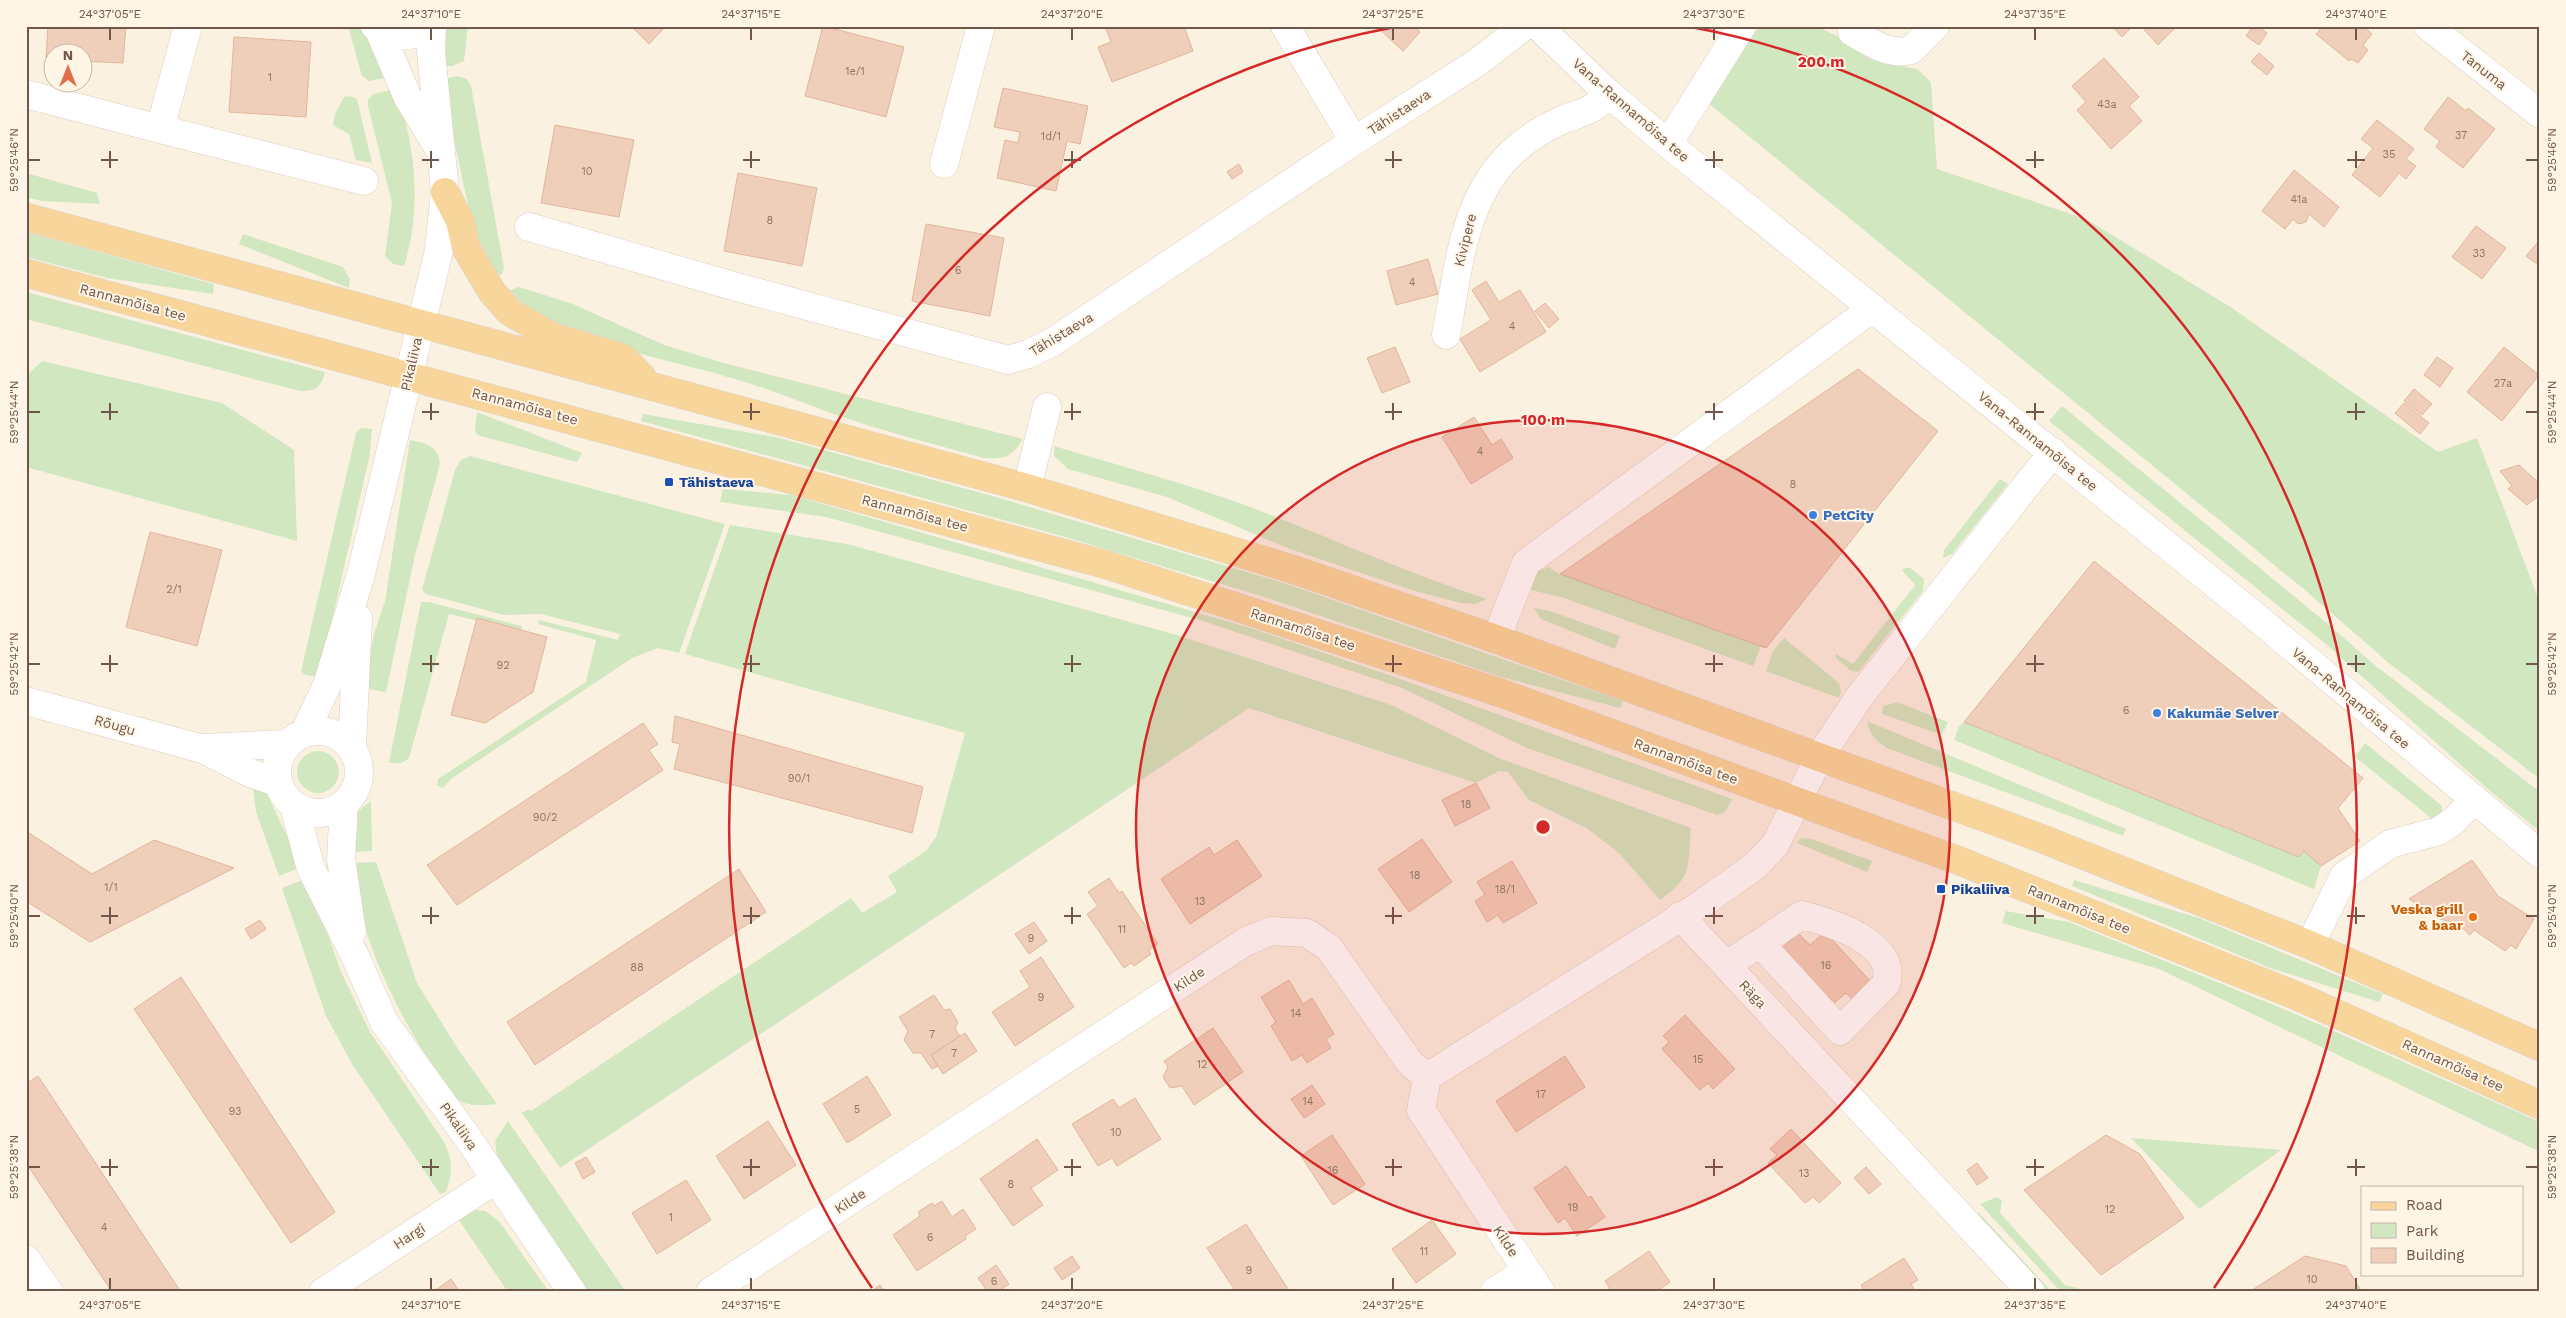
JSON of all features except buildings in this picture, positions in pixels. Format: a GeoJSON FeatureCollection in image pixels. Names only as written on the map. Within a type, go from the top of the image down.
{"type":"FeatureCollection","features":[{"type":"Feature","properties":{"kind":"main road"},"geometry":{"type":"LineString","coordinates":[[445,192],[460,221],[466,248],[492,292],[510,312],[553,337],[623,358],[648,384]]}},
{"type":"Feature","properties":{"kind":"main road"},"geometry":{"type":"LineString","coordinates":[[26,216],[419,325],[648,384],[1027,488],[1292,569],[1496,639],[2035,836],[2310,945],[2540,1046]]}},
{"type":"Feature","properties":{"kind":"main road","name":"Rannamõisa tee"},"geometry":{"type":"LineString","coordinates":[[26,273],[1108,565],[1501,693],[1957,860],[2297,996],[2540,1105]]}},
{"type":"Feature","properties":{"kind":"street"},"geometry":{"type":"LineString","coordinates":[[160,129],[188,26]]}},
{"type":"Feature","properties":{"kind":"street"},"geometry":{"type":"LineString","coordinates":[[377,28],[392,35],[407,36],[420,32],[430,26]]}},
{"type":"Feature","properties":{"kind":"street","name":"Pikaliiva"},"geometry":{"type":"LineString","coordinates":[[430,26],[431,52],[443,153],[445,192],[439,250],[419,325],[409,375],[361,574],[327,685],[296,738],[279,755],[276,768],[277,782],[286,799],[294,806],[312,869],[355,956],[384,1022],[468,1138],[572,1292]]}},
{"type":"Feature","properties":{"kind":"street"},"geometry":{"type":"LineString","coordinates":[[944,164],[981,26]]}},
{"type":"Feature","properties":{"kind":"street"},"geometry":{"type":"LineString","coordinates":[[1285,26],[1354,141]]}},
{"type":"Feature","properties":{"kind":"street","name":"Tähistaeva"},"geometry":{"type":"LineString","coordinates":[[529,227],[737,287],[1008,360],[1028,354],[1051,343],[1354,141],[1478,62],[1524,26]]}},
{"type":"Feature","properties":{"kind":"street","name":"Vana-Rannamõisa tee"},"geometry":{"type":"LineString","coordinates":[[1538,26],[1608,93],[1668,144],[2250,612],[2540,854]]}},
{"type":"Feature","properties":{"kind":"street"},"geometry":{"type":"LineString","coordinates":[[1668,144],[1742,26]]}},
{"type":"Feature","properties":{"kind":"street"},"geometry":{"type":"LineString","coordinates":[[1850,28],[1878,46],[1906,52],[1911,50],[1935,26]]}},
{"type":"Feature","properties":{"kind":"street","name":"Tanuma"},"geometry":{"type":"LineString","coordinates":[[2428,26],[2540,114]]}},
{"type":"Feature","properties":{"kind":"street"},"geometry":{"type":"LineString","coordinates":[[377,28],[408,98],[432,141],[443,153]]}},
{"type":"Feature","properties":{"kind":"street","name":"Kivipere"},"geometry":{"type":"LineString","coordinates":[[1446,335],[1464,239],[1472,211],[1490,176],[1514,150],[1530,138],[1546,127],[1594,107],[1608,93]]}},
{"type":"Feature","properties":{"kind":"street"},"geometry":{"type":"LineString","coordinates":[[26,94],[364,181]]}},
{"type":"Feature","properties":{"kind":"street"},"geometry":{"type":"LineString","coordinates":[[1496,639],[1526,563],[1873,308]]}},
{"type":"Feature","properties":{"kind":"street"},"geometry":{"type":"LineString","coordinates":[[1027,488],[1047,407]]}},
{"type":"Feature","properties":{"kind":"street"},"geometry":{"type":"LineString","coordinates":[[1426,1077],[1476,1048],[1700,905],[1755,866],[1774,845],[1820,756],[1860,696],[2053,452]]}},
{"type":"Feature","properties":{"kind":"street","name":"Pikaliiva"},"geometry":{"type":"LineString","coordinates":[[355,956],[340,859],[344,804],[352,796],[360,774],[358,760],[352,747],[361,574]]}},
{"type":"Feature","properties":{"kind":"street","name":"Rõugu"},"geometry":{"type":"LineString","coordinates":[[26,701],[203,748],[250,772],[277,782]]}},
{"type":"Feature","properties":{"kind":"street"},"geometry":{"type":"LineString","coordinates":[[296,738],[318,730],[331,732],[342,738],[352,747]]}},
{"type":"Feature","properties":{"kind":"street","name":"Rõugu"},"geometry":{"type":"LineString","coordinates":[[203,748],[296,738]]}},
{"type":"Feature","properties":{"kind":"street"},"geometry":{"type":"LineString","coordinates":[[2310,945],[2344,876],[2390,844],[2439,831],[2454,820],[2473,799]]}},
{"type":"Feature","properties":{"kind":"street"},"geometry":{"type":"LineString","coordinates":[[294,806],[306,812],[319,813],[333,811],[344,804]]}},
{"type":"Feature","properties":{"kind":"street"},"geometry":{"type":"LineString","coordinates":[[1726,965],[1802,915],[1846,931],[1872,944],[1880,952],[1889,975],[1886,984],[1812,1057]]}},
{"type":"Feature","properties":{"kind":"street","name":"Räga"},"geometry":{"type":"LineString","coordinates":[[1680,916],[2031,1292]]}},
{"type":"Feature","properties":{"kind":"street","name":"Kilde"},"geometry":{"type":"LineString","coordinates":[[710,1292],[1245,942],[1271,931],[1307,933],[1329,948],[1410,1063],[1426,1077],[1422,1110],[1533,1281]]}},
{"type":"Feature","properties":{"kind":"street"},"geometry":{"type":"LineString","coordinates":[[1760,943],[1840,1031]]}},
{"type":"Feature","properties":{"kind":"street","name":"Hargi"},"geometry":{"type":"LineString","coordinates":[[323,1292],[495,1180]]}},
{"type":"Feature","properties":{"kind":"street"},"geometry":{"type":"LineString","coordinates":[[26,1259],[49,1292]]}},
{"type":"Feature","properties":{"kind":"street"},"geometry":{"type":"LineString","coordinates":[[1494,1292],[1533,1281]]}},
{"type":"Feature","properties":{"kind":"green space"},"geometry":{"type":"Polygon","coordinates":[[[348,26],[356,27],[369,38],[389,77],[369,81],[362,76],[348,26]]]}},
{"type":"Feature","properties":{"kind":"green space"},"geometry":{"type":"Polygon","coordinates":[[[447,26],[468,26],[464,61],[452,66],[438,66],[443,34],[447,26]]]}},
{"type":"Feature","properties":{"kind":"green space"},"geometry":{"type":"Polygon","coordinates":[[[1763,26],[1816,26],[1901,66],[1917,69],[1931,82],[1937,169],[2086,219],[2232,308],[2438,452],[2477,438],[2540,603],[2540,779],[2390,664],[2305,590],[1707,102],[1750,35],[1763,26]]]}},
{"type":"Feature","properties":{"kind":"green space"},"geometry":{"type":"Polygon","coordinates":[[[457,76],[467,79],[471,86],[504,268],[502,274],[494,278],[476,241],[441,80],[457,76]]]}},
{"type":"Feature","properties":{"kind":"green space"},"geometry":{"type":"Polygon","coordinates":[[[395,89],[408,132],[414,177],[415,200],[413,222],[410,245],[404,266],[393,264],[385,256],[392,203],[368,106],[368,100],[373,94],[395,89]]]}},
{"type":"Feature","properties":{"kind":"green space"},"geometry":{"type":"Polygon","coordinates":[[[350,96],[357,99],[372,163],[356,160],[349,134],[333,125],[335,114],[344,97],[350,96]]]}},
{"type":"Feature","properties":{"kind":"green space"},"geometry":{"type":"Polygon","coordinates":[[[26,173],[97,193],[100,204],[42,201],[26,197],[26,173]]]}},
{"type":"Feature","properties":{"kind":"green space"},"geometry":{"type":"Polygon","coordinates":[[[26,232],[214,284],[213,294],[107,278],[26,257],[26,232]]]}},
{"type":"Feature","properties":{"kind":"green space"},"geometry":{"type":"Polygon","coordinates":[[[243,234],[343,267],[350,279],[349,288],[239,244],[243,234]]]}},
{"type":"Feature","properties":{"kind":"green space"},"geometry":{"type":"Polygon","coordinates":[[[519,287],[573,304],[664,345],[720,362],[1023,439],[1015,450],[1007,456],[984,458],[851,420],[752,384],[616,347],[587,337],[532,309],[508,291],[519,287]]]}},
{"type":"Feature","properties":{"kind":"green space"},"geometry":{"type":"Polygon","coordinates":[[[26,292],[325,372],[322,382],[317,388],[300,391],[26,319],[26,292]]]}},
{"type":"Feature","properties":{"kind":"green space"},"geometry":{"type":"Polygon","coordinates":[[[42,361],[222,403],[294,450],[297,541],[26,467],[26,376],[42,361]]]}},
{"type":"Feature","properties":{"kind":"green space"},"geometry":{"type":"Polygon","coordinates":[[[2062,406],[2323,620],[2376,666],[2540,792],[2540,832],[2490,791],[2327,645],[2049,421],[2062,406]]]}},
{"type":"Feature","properties":{"kind":"green space"},"geometry":{"type":"Polygon","coordinates":[[[477,412],[582,453],[577,462],[477,435],[475,430],[477,412]]]}},
{"type":"Feature","properties":{"kind":"green space"},"geometry":{"type":"Polygon","coordinates":[[[643,414],[780,438],[996,497],[1284,583],[1623,701],[1620,708],[1501,677],[1258,595],[1058,535],[641,421],[643,414]]]}},
{"type":"Feature","properties":{"kind":"green space"},"geometry":{"type":"Polygon","coordinates":[[[361,428],[372,429],[370,454],[319,677],[305,675],[301,671],[356,433],[361,428]]]}},
{"type":"Feature","properties":{"kind":"green space"},"geometry":{"type":"Polygon","coordinates":[[[410,440],[431,446],[437,453],[440,464],[415,555],[386,692],[362,688],[375,631],[385,601],[410,440]]]}},
{"type":"Feature","properties":{"kind":"green space"},"geometry":{"type":"Polygon","coordinates":[[[1054,446],[1228,499],[1428,578],[1487,599],[1475,604],[1461,603],[1415,591],[1290,549],[1167,497],[1068,469],[1054,456],[1054,446]]]}},
{"type":"Feature","properties":{"kind":"green space"},"geometry":{"type":"Polygon","coordinates":[[[470,456],[725,524],[679,653],[658,648],[632,658],[452,778],[443,788],[437,785],[438,779],[586,682],[596,640],[538,624],[539,620],[618,640],[620,634],[541,614],[504,615],[426,594],[422,590],[455,470],[461,460],[470,456]]]}},
{"type":"Feature","properties":{"kind":"green space"},"geometry":{"type":"Polygon","coordinates":[[[2000,479],[2008,484],[1952,554],[1943,558],[1944,550],[2000,479]]]}},
{"type":"Feature","properties":{"kind":"green space"},"geometry":{"type":"Polygon","coordinates":[[[723,489],[792,495],[1254,629],[1392,676],[1732,799],[1726,810],[1717,815],[1527,748],[1402,688],[1203,621],[826,517],[720,502],[723,489]]]}},
{"type":"Feature","properties":{"kind":"green space"},"geometry":{"type":"Polygon","coordinates":[[[730,525],[847,544],[1177,635],[1391,705],[1501,759],[1691,828],[1687,870],[1679,884],[1660,900],[1619,853],[1588,829],[1529,800],[1508,772],[1499,771],[1476,783],[1249,708],[560,1168],[522,1113],[529,1109],[531,1111],[851,898],[862,913],[897,892],[888,876],[926,851],[936,837],[965,733],[685,654],[730,525]]]}},
{"type":"Feature","properties":{"kind":"green space"},"geometry":{"type":"Polygon","coordinates":[[[1548,567],[1560,574],[1761,646],[1753,666],[1561,597],[1531,590],[1536,572],[1548,567]]]}},
{"type":"Feature","properties":{"kind":"green space"},"geometry":{"type":"Polygon","coordinates":[[[1910,568],[1924,579],[1923,591],[1858,672],[1851,671],[1836,658],[1836,654],[1853,664],[1915,585],[1902,570],[1910,568]]]}},
{"type":"Feature","properties":{"kind":"green space"},"geometry":{"type":"Polygon","coordinates":[[[421,602],[429,602],[522,626],[521,631],[449,614],[409,758],[402,763],[389,763],[421,602]]]}},
{"type":"Feature","properties":{"kind":"green space"},"geometry":{"type":"Polygon","coordinates":[[[1534,608],[1550,611],[1620,636],[1615,649],[1541,619],[1534,608]]]}},
{"type":"Feature","properties":{"kind":"green space"},"geometry":{"type":"Polygon","coordinates":[[[1784,638],[1839,683],[1841,691],[1839,698],[1766,671],[1773,651],[1784,638]]]}},
{"type":"Feature","properties":{"kind":"green space"},"geometry":{"type":"Polygon","coordinates":[[[1897,702],[1948,722],[1942,735],[1882,714],[1883,706],[1897,702]]]}},
{"type":"Feature","properties":{"kind":"green space"},"geometry":{"type":"Polygon","coordinates":[[[1867,721],[2126,829],[2123,836],[1887,748],[1874,737],[1867,721]]]}},
{"type":"Feature","properties":{"kind":"green space"},"geometry":{"type":"Polygon","coordinates":[[[1964,722],[2299,857],[2304,851],[2321,866],[2314,889],[1954,740],[1959,726],[1964,722]]]}},
{"type":"Feature","properties":{"kind":"green space"},"geometry":{"type":"Polygon","coordinates":[[[2365,743],[2441,805],[2443,818],[2436,822],[2355,757],[2365,743]]]}},
{"type":"Feature","properties":{"kind":"green space"},"geometry":{"type":"Polygon","coordinates":[[[322,751],[330,754],[336,760],[339,772],[336,784],[330,790],[314,793],[306,790],[300,784],[297,768],[300,760],[306,754],[322,751]]]}},
{"type":"Feature","properties":{"kind":"green space"},"geometry":{"type":"Polygon","coordinates":[[[252,783],[266,792],[302,867],[279,876],[256,812],[252,783]]]}},
{"type":"Feature","properties":{"kind":"green space"},"geometry":{"type":"Polygon","coordinates":[[[371,801],[372,851],[350,852],[357,812],[371,801]]]}},
{"type":"Feature","properties":{"kind":"green space"},"geometry":{"type":"Polygon","coordinates":[[[1801,838],[1812,839],[1872,861],[1867,872],[1797,843],[1801,838]]]}},
{"type":"Feature","properties":{"kind":"green space"},"geometry":{"type":"Polygon","coordinates":[[[376,862],[417,983],[458,1049],[497,1104],[478,1105],[466,1103],[450,1094],[416,1039],[390,991],[379,967],[361,916],[349,863],[376,862]]]}},
{"type":"Feature","properties":{"kind":"green space"},"geometry":{"type":"Polygon","coordinates":[[[308,878],[341,972],[370,1032],[444,1142],[451,1167],[446,1192],[440,1194],[352,1064],[326,1016],[282,888],[308,878]]]}},
{"type":"Feature","properties":{"kind":"green space"},"geometry":{"type":"Polygon","coordinates":[[[2074,880],[2199,918],[2383,994],[2379,1002],[2270,968],[2072,886],[2074,880]]]}},
{"type":"Feature","properties":{"kind":"green space"},"geometry":{"type":"Polygon","coordinates":[[[2006,911],[2069,922],[2286,1010],[2540,1122],[2540,1152],[2159,969],[2002,923],[2006,911]]]}},
{"type":"Feature","properties":{"kind":"green space"},"geometry":{"type":"Polygon","coordinates":[[[508,1121],[626,1292],[586,1292],[498,1164],[495,1141],[508,1121]]]}},
{"type":"Feature","properties":{"kind":"green space"},"geometry":{"type":"Polygon","coordinates":[[[2131,1138],[2281,1150],[2199,1209],[2131,1138]]]}},
{"type":"Feature","properties":{"kind":"green space"},"geometry":{"type":"Polygon","coordinates":[[[1997,1197],[2002,1200],[2000,1213],[2065,1285],[2078,1288],[2082,1292],[2061,1292],[1980,1204],[1997,1197]]]}},
{"type":"Feature","properties":{"kind":"green space"},"geometry":{"type":"Polygon","coordinates":[[[469,1209],[485,1211],[499,1221],[549,1292],[508,1292],[454,1213],[469,1209]]]}},
{"type":"Feature","properties":{"kind":"green space"},"geometry":{"type":"Polygon","coordinates":[[[1978,1212],[2052,1292],[2043,1292],[1976,1219],[1978,1212]]]}},
{"type":"Feature","properties":{"kind":"place","name":"Tähistaeva"},"geometry":{"type":"Point","coordinates":[669,482]}},
{"type":"Feature","properties":{"kind":"place","name":"PetCity"},"geometry":{"type":"Point","coordinates":[1813,515]}},
{"type":"Feature","properties":{"kind":"place","name":"Kakumäe Selver"},"geometry":{"type":"Point","coordinates":[2157,713]}},
{"type":"Feature","properties":{"kind":"place","name":"Pikaliiva"},"geometry":{"type":"Point","coordinates":[1941,889]}},
{"type":"Feature","properties":{"kind":"place","name":"Veska grill & baar"},"geometry":{"type":"Point","coordinates":[2473,917]}}]}
